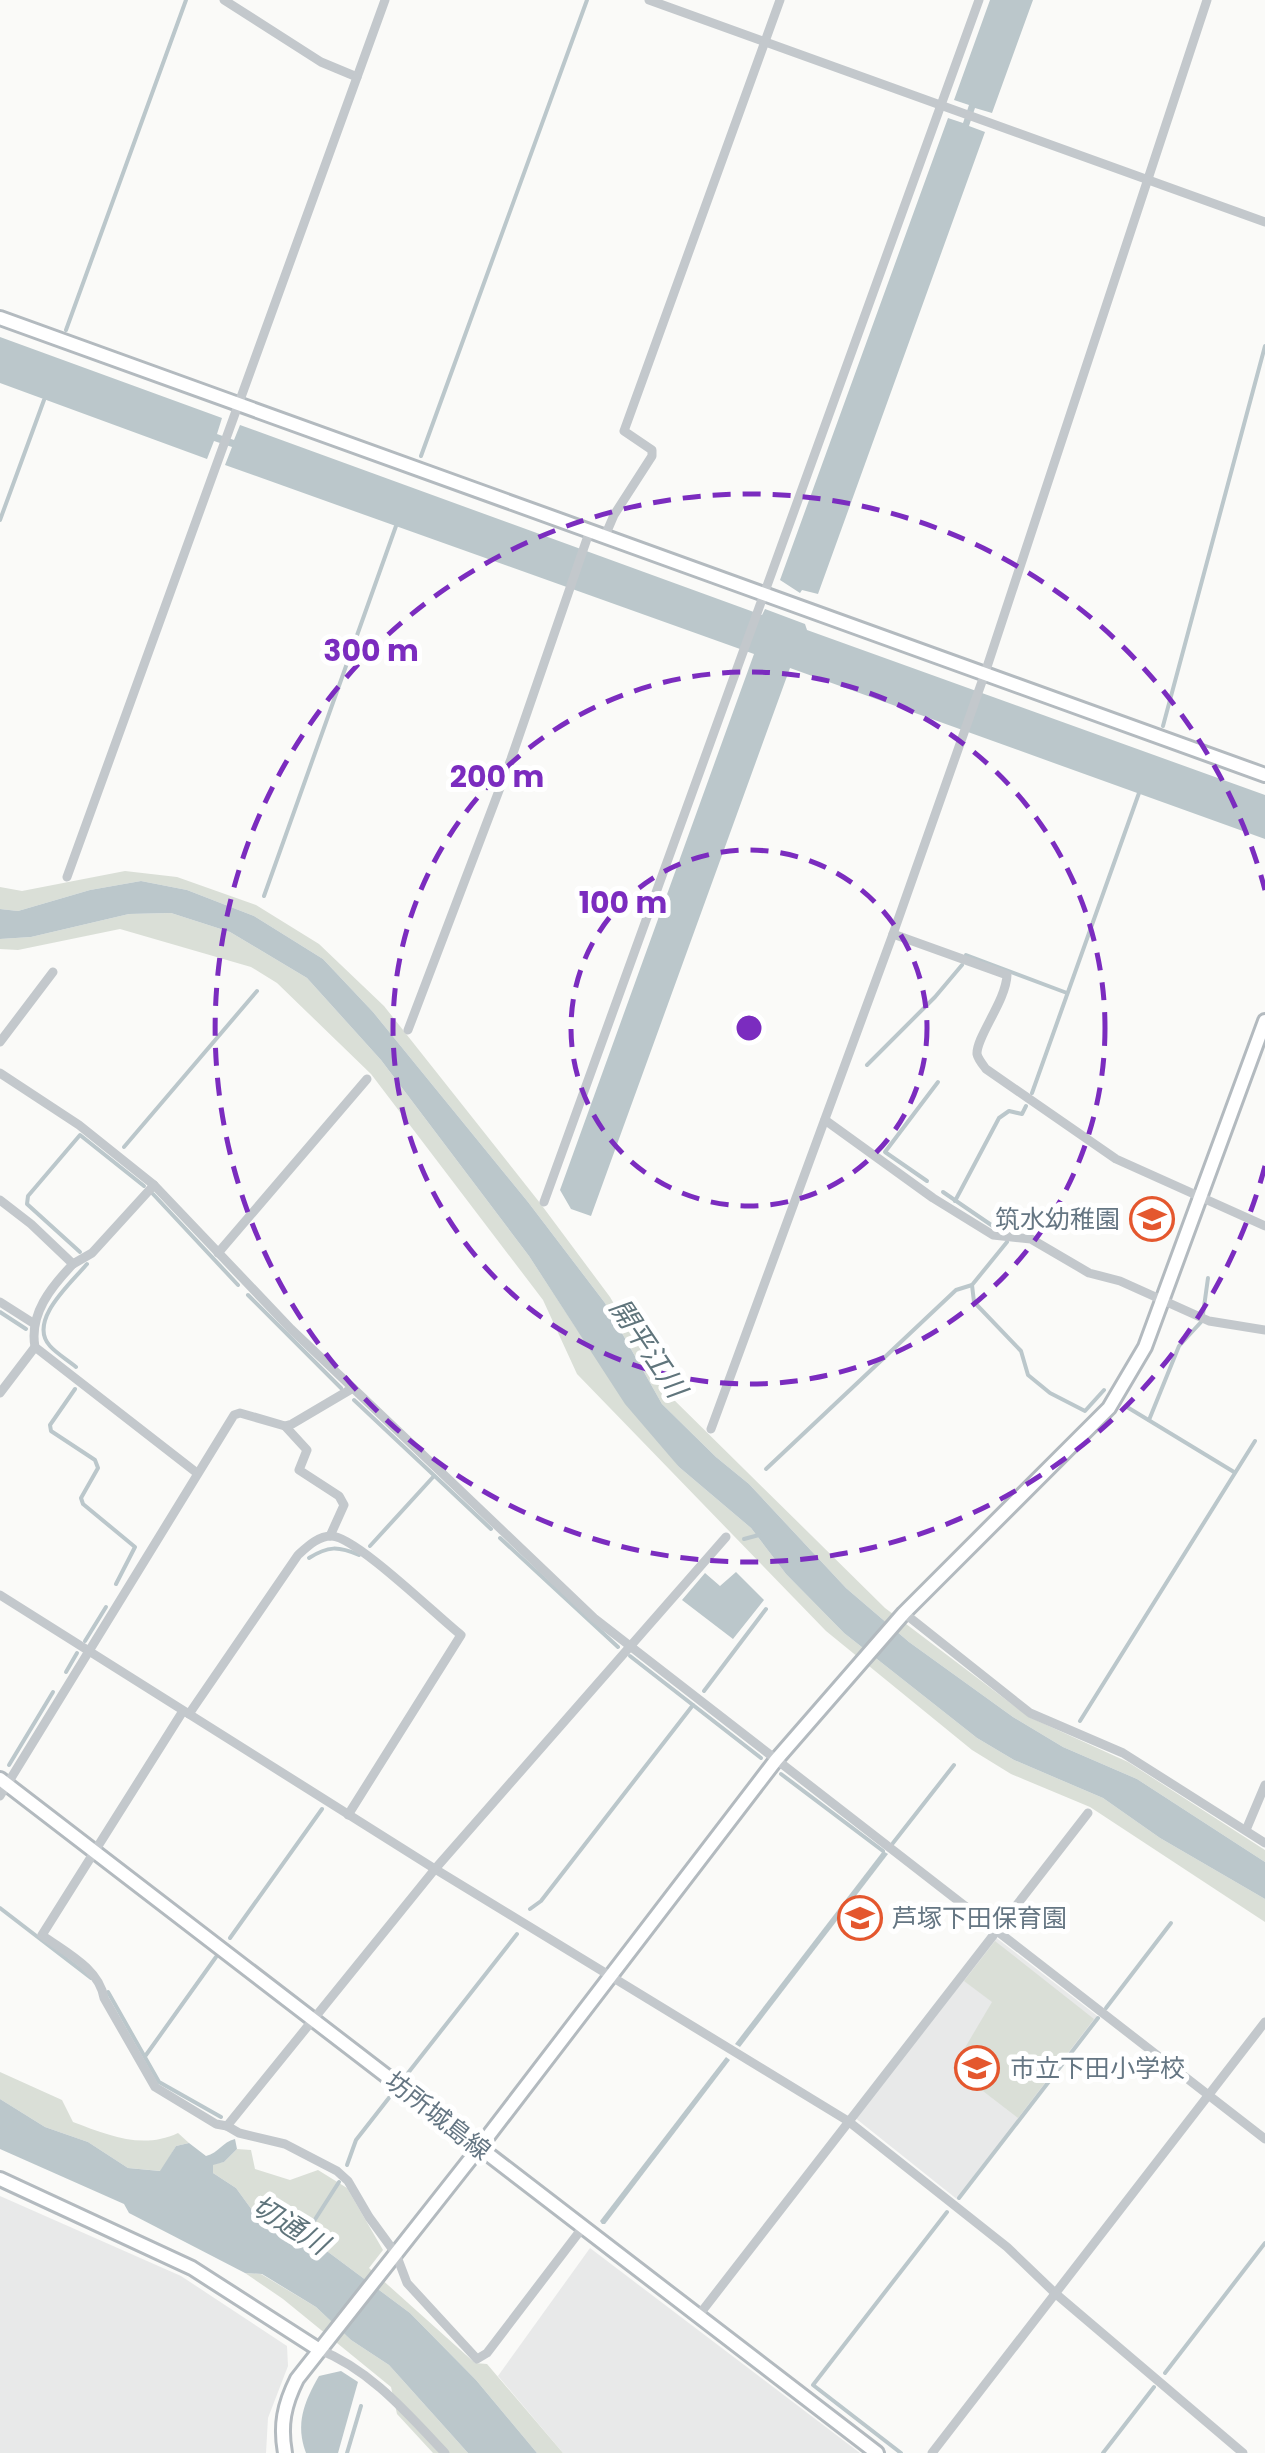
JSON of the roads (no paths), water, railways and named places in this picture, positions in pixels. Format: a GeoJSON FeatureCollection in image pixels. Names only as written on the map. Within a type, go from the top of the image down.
{"type":"FeatureCollection","features":[{"type":"Feature","properties":{"kind":"street"},"geometry":{"type":"LineString","coordinates":[[224,0],[321,62],[357,77]]}},
{"type":"Feature","properties":{"kind":"street"},"geometry":{"type":"LineString","coordinates":[[66,877],[385,0]]}},
{"type":"Feature","properties":{"kind":"street"},"geometry":{"type":"LineString","coordinates":[[650,0],[1265,222]]}},
{"type":"Feature","properties":{"kind":"street"},"geometry":{"type":"LineString","coordinates":[[605,536],[652,456],[652,450],[624,431],[780,0]]}},
{"type":"Feature","properties":{"kind":"street"},"geometry":{"type":"LineString","coordinates":[[544,1202],[979,0]]}},
{"type":"Feature","properties":{"kind":"street"},"geometry":{"type":"LineString","coordinates":[[712,1430],[980,689],[1206,0]]}},
{"type":"Feature","properties":{"kind":"street"},"geometry":{"type":"LineString","coordinates":[[0,318],[1265,774]]}},
{"type":"Feature","properties":{"kind":"street"},"geometry":{"type":"LineString","coordinates":[[408,1030],[511,758],[590,530]]}},
{"type":"Feature","properties":{"kind":"street"},"geometry":{"type":"LineString","coordinates":[[893,934],[1007,975],[1000,1004],[978,1050],[978,1058],[986,1069],[1099,1150],[1265,1226]]}},
{"type":"Feature","properties":{"kind":"street"},"geometry":{"type":"LineString","coordinates":[[0,1042],[52,972]]}},
{"type":"Feature","properties":{"kind":"street"},"geometry":{"type":"LineString","coordinates":[[284,2453],[281,2429],[286,2400],[322,2344],[479,2148],[776,1760],[860,1660],[1109,1408],[1146,1346],[1265,1020]]}},
{"type":"Feature","properties":{"kind":"street"},"geometry":{"type":"LineString","coordinates":[[0,1074],[80,1125],[154,1184],[353,1388],[628,1646],[1265,2139]]}},
{"type":"Feature","properties":{"kind":"street"},"geometry":{"type":"LineString","coordinates":[[218,1253],[367,1079]]}},
{"type":"Feature","properties":{"kind":"street"},"geometry":{"type":"LineString","coordinates":[[825,1120],[989,1233],[1031,1239],[1089,1273],[1120,1281],[1209,1321],[1265,1330]]}},
{"type":"Feature","properties":{"kind":"street"},"geometry":{"type":"LineString","coordinates":[[154,1184],[92,1253],[74,1264],[52,1290],[33,1323],[36,1348],[197,1473]]}},
{"type":"Feature","properties":{"kind":"street"},"geometry":{"type":"LineString","coordinates":[[0,1200],[74,1264]]}},
{"type":"Feature","properties":{"kind":"street"},"geometry":{"type":"LineString","coordinates":[[0,1302],[33,1323]]}},
{"type":"Feature","properties":{"kind":"street"},"geometry":{"type":"LineString","coordinates":[[0,1393],[36,1348]]}},
{"type":"Feature","properties":{"kind":"street"},"geometry":{"type":"LineString","coordinates":[[285,1426],[353,1388]]}},
{"type":"Feature","properties":{"kind":"street"},"geometry":{"type":"LineString","coordinates":[[2,1786],[234,1415],[262,1417],[285,1426],[307,1450],[299,1470],[340,1496],[344,1505],[330,1536]]}},
{"type":"Feature","properties":{"kind":"street"},"geometry":{"type":"LineString","coordinates":[[348,1815],[461,1636],[364,1550],[330,1536],[316,1540],[284,1571],[186,1712],[42,1935],[102,1984],[104,1998],[155,2087],[216,2124],[285,2144],[348,2180],[368,2217],[396,2254],[407,2283],[477,2359],[487,2353],[583,2227]]}},
{"type":"Feature","properties":{"kind":"street"},"geometry":{"type":"LineString","coordinates":[[227,2126],[435,1869],[726,1536]]}},
{"type":"Feature","properties":{"kind":"street"},"geometry":{"type":"LineString","coordinates":[[0,1595],[435,1869],[848,2121],[1008,2246],[1056,2294],[1243,2453]]}},
{"type":"Feature","properties":{"kind":"street"},"geometry":{"type":"LineString","coordinates":[[902,1616],[1030,1713],[1122,1753],[1265,1843]]}},
{"type":"Feature","properties":{"kind":"street"},"geometry":{"type":"LineString","coordinates":[[1246,1830],[1265,1785]]}},
{"type":"Feature","properties":{"kind":"street","name":"坊所城島線"},"geometry":{"type":"LineString","coordinates":[[2,1786],[94,1852],[877,2453]]}},
{"type":"Feature","properties":{"kind":"street"},"geometry":{"type":"LineString","coordinates":[[699,2315],[1088,1813]]}},
{"type":"Feature","properties":{"kind":"street"},"geometry":{"type":"LineString","coordinates":[[932,2453],[1265,2022]]}},
{"type":"Feature","properties":{"kind":"street"},"geometry":{"type":"LineString","coordinates":[[0,2179],[192,2268],[322,2344],[398,2403],[445,2453]]}},
{"type":"Feature","properties":{"kind":"waterway"},"geometry":{"type":"LineString","coordinates":[[66,330],[186,0]]}},
{"type":"Feature","properties":{"kind":"waterway"},"geometry":{"type":"LineString","coordinates":[[421,456],[587,0]]}},
{"type":"Feature","properties":{"kind":"waterway"},"geometry":{"type":"LineString","coordinates":[[1163,726],[1265,346]]}},
{"type":"Feature","properties":{"kind":"waterway"},"geometry":{"type":"LineString","coordinates":[[0,520],[44,400]]}},
{"type":"Feature","properties":{"kind":"waterway"},"geometry":{"type":"LineString","coordinates":[[264,896],[396,526]]}},
{"type":"Feature","properties":{"kind":"waterway"},"geometry":{"type":"LineString","coordinates":[[1032,1093],[1139,793]]}},
{"type":"Feature","properties":{"kind":"waterway"},"geometry":{"type":"LineString","coordinates":[[966,955],[1067,993]]}},
{"type":"Feature","properties":{"kind":"waterway"},"geometry":{"type":"LineString","coordinates":[[867,1065],[962,965]]}},
{"type":"Feature","properties":{"kind":"waterway"},"geometry":{"type":"LineString","coordinates":[[124,1147],[257,991]]}},
{"type":"Feature","properties":{"kind":"waterway"},"geometry":{"type":"LineString","coordinates":[[927,1181],[885,1152],[938,1082]]}},
{"type":"Feature","properties":{"kind":"waterway"},"geometry":{"type":"LineString","coordinates":[[955,1201],[999,1118],[1009,1111],[1022,1114],[1026,1106]]}},
{"type":"Feature","properties":{"kind":"waterway"},"geometry":{"type":"LineString","coordinates":[[80,1252],[27,1204],[28,1196],[80,1135],[144,1186]]}},
{"type":"Feature","properties":{"kind":"waterway"},"geometry":{"type":"LineString","coordinates":[[943,1192],[1000,1231]]}},
{"type":"Feature","properties":{"kind":"waterway"},"geometry":{"type":"LineString","coordinates":[[153,1194],[238,1285]]}},
{"type":"Feature","properties":{"kind":"waterway"},"geometry":{"type":"LineString","coordinates":[[1007,1242],[972,1285],[974,1302],[1021,1351],[1028,1375],[1050,1393],[1085,1411],[1104,1390]]}},
{"type":"Feature","properties":{"kind":"waterway"},"geometry":{"type":"LineString","coordinates":[[76,1367],[50,1346],[44,1336],[44,1325],[54,1303],[87,1264]]}},
{"type":"Feature","properties":{"kind":"waterway"},"geometry":{"type":"LineString","coordinates":[[1203,1314],[1208,1278]]}},
{"type":"Feature","properties":{"kind":"waterway"},"geometry":{"type":"LineString","coordinates":[[766,1469],[956,1290],[972,1285]]}},
{"type":"Feature","properties":{"kind":"waterway"},"geometry":{"type":"LineString","coordinates":[[248,1295],[341,1388]]}},
{"type":"Feature","properties":{"kind":"waterway"},"geometry":{"type":"LineString","coordinates":[[0,1312],[26,1329]]}},
{"type":"Feature","properties":{"kind":"waterway"},"geometry":{"type":"LineString","coordinates":[[1149,1420],[1179,1346],[1202,1321]]}},
{"type":"Feature","properties":{"kind":"waterway"},"geometry":{"type":"LineString","coordinates":[[75,1389],[50,1425],[51,1431],[95,1460],[98,1468],[81,1498],[83,1504],[135,1547],[116,1584]]}},
{"type":"Feature","properties":{"kind":"waterway"},"geometry":{"type":"LineString","coordinates":[[354,1400],[491,1529]]}},
{"type":"Feature","properties":{"kind":"waterway"},"geometry":{"type":"LineString","coordinates":[[1127,1407],[1234,1472]]}},
{"type":"Feature","properties":{"kind":"waterway"},"geometry":{"type":"LineString","coordinates":[[1080,1721],[1255,1441]]}},
{"type":"Feature","properties":{"kind":"waterway"},"geometry":{"type":"LineString","coordinates":[[370,1546],[434,1476]]}},
{"type":"Feature","properties":{"kind":"waterway"},"geometry":{"type":"LineString","coordinates":[[744,1539],[759,1535]]}},
{"type":"Feature","properties":{"kind":"waterway"},"geometry":{"type":"LineString","coordinates":[[500,1538],[618,1647]]}},
{"type":"Feature","properties":{"kind":"waterway"},"geometry":{"type":"LineString","coordinates":[[309,1558],[333,1549],[359,1555]]}},
{"type":"Feature","properties":{"kind":"waterway"},"geometry":{"type":"LineString","coordinates":[[85,1641],[106,1607]]}},
{"type":"Feature","properties":{"kind":"waterway"},"geometry":{"type":"LineString","coordinates":[[704,1691],[766,1609]]}},
{"type":"Feature","properties":{"kind":"waterway"},"geometry":{"type":"LineString","coordinates":[[66,1672],[77,1653]]}},
{"type":"Feature","properties":{"kind":"waterway"},"geometry":{"type":"LineString","coordinates":[[630,1656],[761,1758]]}},
{"type":"Feature","properties":{"kind":"waterway"},"geometry":{"type":"LineString","coordinates":[[9,1765],[53,1692]]}},
{"type":"Feature","properties":{"kind":"waterway"},"geometry":{"type":"LineString","coordinates":[[530,1909],[541,1901],[693,1705]]}},
{"type":"Feature","properties":{"kind":"waterway"},"geometry":{"type":"LineString","coordinates":[[893,1843],[954,1765]]}},
{"type":"Feature","properties":{"kind":"waterway"},"geometry":{"type":"LineString","coordinates":[[781,1774],[883,1851]]}},
{"type":"Feature","properties":{"kind":"waterway"},"geometry":{"type":"LineString","coordinates":[[230,1938],[322,1809]]}},
{"type":"Feature","properties":{"kind":"waterway"},"geometry":{"type":"LineString","coordinates":[[0,1908],[91,1978]]}},
{"type":"Feature","properties":{"kind":"waterway"},"geometry":{"type":"LineString","coordinates":[[1106,2008],[1171,1923]]}},
{"type":"Feature","properties":{"kind":"waterway"},"geometry":{"type":"LineString","coordinates":[[408,2073],[517,1934]]}},
{"type":"Feature","properties":{"kind":"waterway"},"geometry":{"type":"LineString","coordinates":[[146,2055],[216,1957]]}},
{"type":"Feature","properties":{"kind":"waterway"},"geometry":{"type":"LineString","coordinates":[[108,1992],[159,2082],[221,2117]]}},
{"type":"Feature","properties":{"kind":"waterway"},"geometry":{"type":"LineString","coordinates":[[959,2198],[1098,2018]]}},
{"type":"Feature","properties":{"kind":"waterway"},"geometry":{"type":"LineString","coordinates":[[347,2165],[356,2140],[392,2094]]}},
{"type":"Feature","properties":{"kind":"waterway","name":"切通川"},"geometry":{"type":"LineString","coordinates":[[314,2221],[339,2182]]}},
{"type":"Feature","properties":{"kind":"waterway"},"geometry":{"type":"LineString","coordinates":[[901,2453],[813,2385],[947,2212]]}},
{"type":"Feature","properties":{"kind":"waterway"},"geometry":{"type":"LineString","coordinates":[[1165,2373],[1265,2243]]}},
{"type":"Feature","properties":{"kind":"waterway"},"geometry":{"type":"LineString","coordinates":[[1103,2453],[1154,2387]]}},
{"type":"Feature","properties":{"kind":"waterway"},"geometry":{"type":"LineString","coordinates":[[347,2453],[361,2406]]}},
{"type":"Feature","properties":{"kind":"place","name":"筑水幼稚園"},"geometry":{"type":"Point","coordinates":[1152,1219]}},
{"type":"Feature","properties":{"kind":"place","name":"芦塚下田保育園"},"geometry":{"type":"Point","coordinates":[860,1918]}},
{"type":"Feature","properties":{"kind":"place","name":"市立下田小学校"},"geometry":{"type":"Point","coordinates":[977,2068]}},
{"type":"Feature","properties":{"kind":"water label","name":"開平江川"},"geometry":{"type":"Point","coordinates":[648,1348]}}]}
